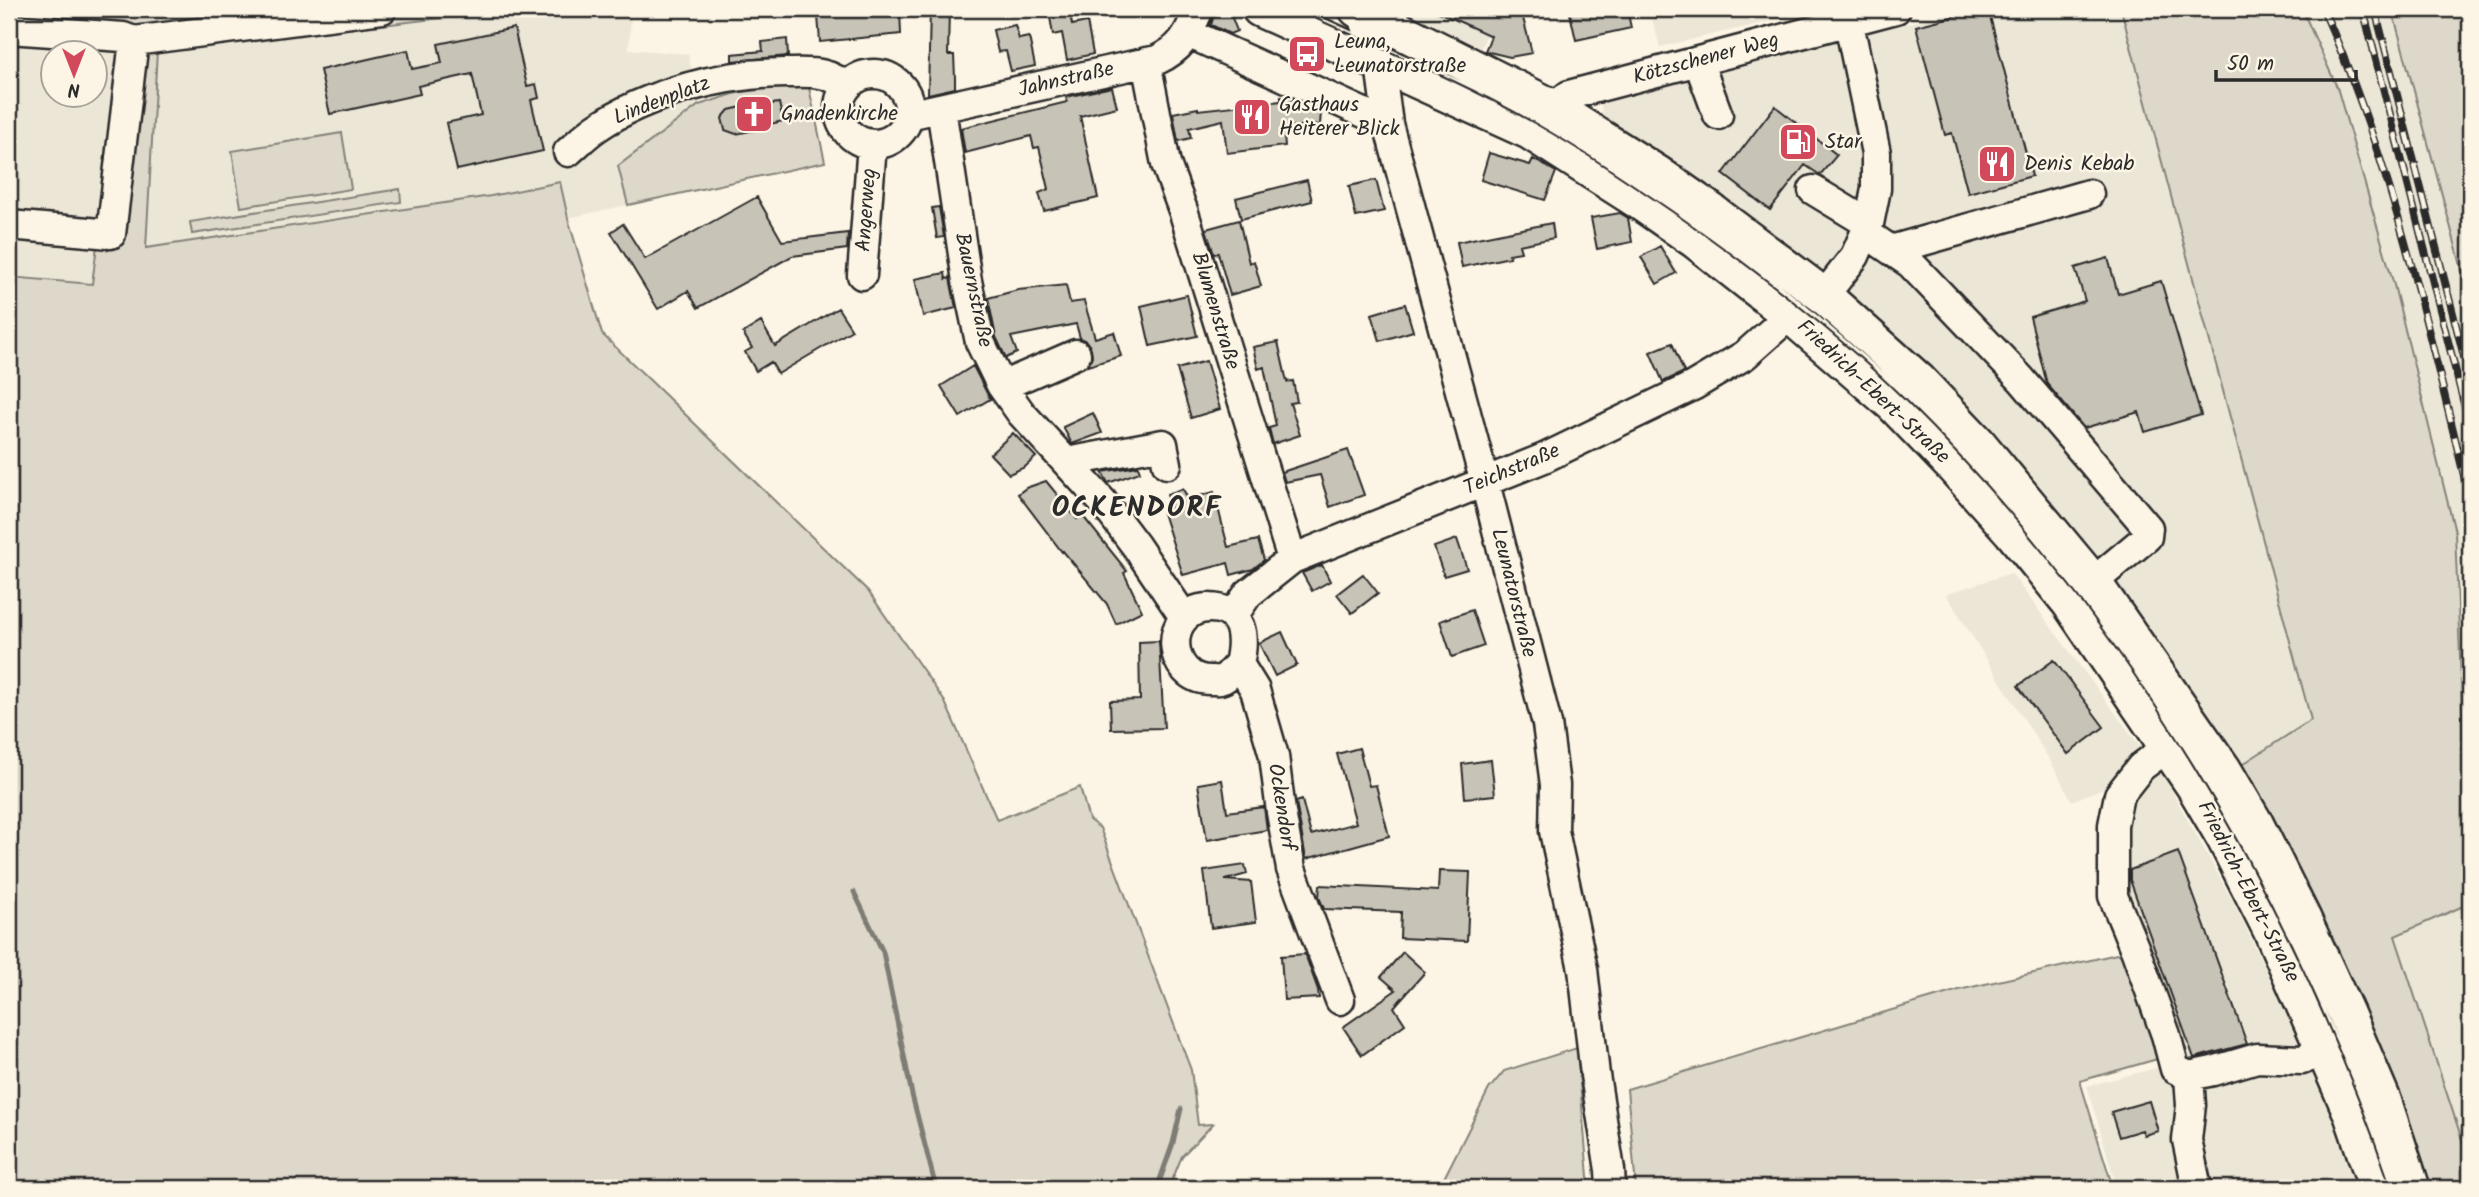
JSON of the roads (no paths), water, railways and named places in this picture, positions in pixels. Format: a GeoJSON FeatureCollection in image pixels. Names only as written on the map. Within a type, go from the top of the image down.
{"type":"FeatureCollection","features":[{"type":"Feature","properties":{"kind":"main road","name":"Friedrich-Ebert-Straße"},"geometry":{"type":"LineString","coordinates":[[1260,9],[1380,64],[1540,119],[1637,200],[1696,241],[1790,314],[1894,405],[2012,532],[2069,602],[2168,747],[2225,839],[2272,932],[2351,1112],[2368,1154],[2377,1188]]}},
{"type":"Feature","properties":{"kind":"main road","name":"Friedrich-Ebert-Straße"},"geometry":{"type":"LineString","coordinates":[[1359,9],[1540,119],[1669,182],[1824,296],[1919,382],[1977,442],[2093,582],[2216,758],[2243,803],[2304,919],[2346,1013],[2383,1100],[2412,1188]]}},
{"type":"Feature","properties":{"kind":"street"},"geometry":{"type":"LineString","coordinates":[[9,29],[123,37],[134,41],[382,9]]}},
{"type":"Feature","properties":{"kind":"street","name":"Leunatorstraße"},"geometry":{"type":"LineString","coordinates":[[1359,9],[1380,64],[1388,124],[1485,482],[1550,738],[1555,785],[1554,831],[1583,970],[1611,1188]]}},
{"type":"Feature","properties":{"kind":"street","name":"Kötzschener Weg"},"geometry":{"type":"LineString","coordinates":[[1540,119],[1569,95],[1698,61],[1848,15],[1896,9]]}},
{"type":"Feature","properties":{"kind":"street"},"geometry":{"type":"LineString","coordinates":[[1824,296],[1855,256],[1868,228],[1876,189],[1876,153],[1848,15]]}},
{"type":"Feature","properties":{"kind":"street"},"geometry":{"type":"LineString","coordinates":[[1193,21],[1388,124]]}},
{"type":"Feature","properties":{"kind":"street","name":"Jahnstraße"},"geometry":{"type":"LineString","coordinates":[[908,115],[1146,62],[1171,54],[1193,21]]}},
{"type":"Feature","properties":{"kind":"street"},"geometry":{"type":"LineString","coordinates":[[9,225],[111,234],[134,41]]}},
{"type":"Feature","properties":{"kind":"street"},"geometry":{"type":"LineString","coordinates":[[1698,61],[1718,115]]}},
{"type":"Feature","properties":{"kind":"street","name":"Blumenstraße"},"geometry":{"type":"LineString","coordinates":[[1146,62],[1166,164],[1184,213],[1292,559]]}},
{"type":"Feature","properties":{"kind":"street","name":"Lindenplatz"},"geometry":{"type":"LineString","coordinates":[[568,152],[597,127],[631,109],[708,81],[759,73],[822,74],[837,78],[846,88]]}},
{"type":"Feature","properties":{"kind":"street"},"geometry":{"type":"LineString","coordinates":[[867,75],[880,75],[894,80],[902,89],[908,102],[908,115],[904,126],[892,139],[872,144],[862,142],[843,127],[839,112],[840,100],[853,81],[867,75]]}},
{"type":"Feature","properties":{"kind":"street","name":"Bauernstraße"},"geometry":{"type":"LineString","coordinates":[[941,108],[967,281],[980,342],[1002,386],[1021,413],[1102,501],[1184,617]]}},
{"type":"Feature","properties":{"kind":"street","name":"Angerweg"},"geometry":{"type":"LineString","coordinates":[[862,275],[872,144]]}},
{"type":"Feature","properties":{"kind":"street"},"geometry":{"type":"LineString","coordinates":[[1813,190],[1868,228],[1891,250],[1911,264],[2021,379],[2148,528],[2147,537],[2093,582]]}},
{"type":"Feature","properties":{"kind":"street"},"geometry":{"type":"LineString","coordinates":[[1891,250],[2089,194]]}},
{"type":"Feature","properties":{"kind":"street","name":"Teichstraße"},"geometry":{"type":"LineString","coordinates":[[1233,615],[1248,594],[1292,559],[1544,458],[1693,386],[1745,355],[1790,314]]}},
{"type":"Feature","properties":{"kind":"street"},"geometry":{"type":"LineString","coordinates":[[1002,386],[1076,354]]}},
{"type":"Feature","properties":{"kind":"street"},"geometry":{"type":"LineString","coordinates":[[1067,462],[1163,444],[1167,464]]}},
{"type":"Feature","properties":{"kind":"street"},"geometry":{"type":"LineString","coordinates":[[1217,608],[1233,615],[1242,627],[1243,648],[1239,664],[1223,679],[1192,677],[1178,661],[1175,646],[1184,617],[1199,609],[1217,608]]}},
{"type":"Feature","properties":{"kind":"street","name":"Ockendorf"},"geometry":{"type":"LineString","coordinates":[[1239,664],[1255,690],[1274,756],[1291,869],[1340,1000]]}},
{"type":"Feature","properties":{"kind":"street"},"geometry":{"type":"LineString","coordinates":[[2168,747],[2141,767],[2119,796],[2113,825],[2113,896],[2136,952],[2175,1069],[2189,1076],[2257,1058],[2302,1060],[2324,1051]]}},
{"type":"Feature","properties":{"kind":"street"},"geometry":{"type":"LineString","coordinates":[[2189,1076],[2187,1140],[2197,1188]]}},
{"type":"Feature","properties":{"kind":"waterway"},"geometry":{"type":"LineString","coordinates":[[854,892],[883,952],[912,1095],[936,1188]]}},
{"type":"Feature","properties":{"kind":"waterway"},"geometry":{"type":"LineString","coordinates":[[1157,1188],[1173,1143],[1181,1109]]}},
{"type":"Feature","properties":{"kind":"tram line"},"geometry":{"type":"LineString","coordinates":[[1295,9],[1507,108],[1587,155],[1670,210],[1761,276],[1849,348],[1904,399],[1985,484],[2060,573],[2129,667],[2193,765],[2252,867],[2304,971],[2350,1079],[2391,1188]]}},
{"type":"Feature","properties":{"kind":"railway"},"geometry":{"type":"LineString","coordinates":[[2323,9],[2348,68],[2389,189],[2424,313],[2470,500]]}},
{"type":"Feature","properties":{"kind":"railway"},"geometry":{"type":"LineString","coordinates":[[2363,9],[2470,427]]}},
{"type":"Feature","properties":{"kind":"railway"},"geometry":{"type":"LineString","coordinates":[[2375,9],[2470,380]]}},
{"type":"Feature","properties":{"kind":"place","name":"Leuna, Leunatorstraße"},"geometry":{"type":"Point","coordinates":[1307,54]}},
{"type":"Feature","properties":{"kind":"place","name":"Gnadenkirche"},"geometry":{"type":"Point","coordinates":[754,114]}},
{"type":"Feature","properties":{"kind":"place","name":"Gasthaus Heiterer Blick"},"geometry":{"type":"Point","coordinates":[1252,117]}},
{"type":"Feature","properties":{"kind":"place","name":"Star"},"geometry":{"type":"Point","coordinates":[1798,142]}},
{"type":"Feature","properties":{"kind":"place","name":"Denis Kebab"},"geometry":{"type":"Point","coordinates":[1997,164]}},
{"type":"Feature","properties":{"kind":"district","name":"OCKENDORF"},"geometry":{"type":"Point","coordinates":[1137,508]}}]}
